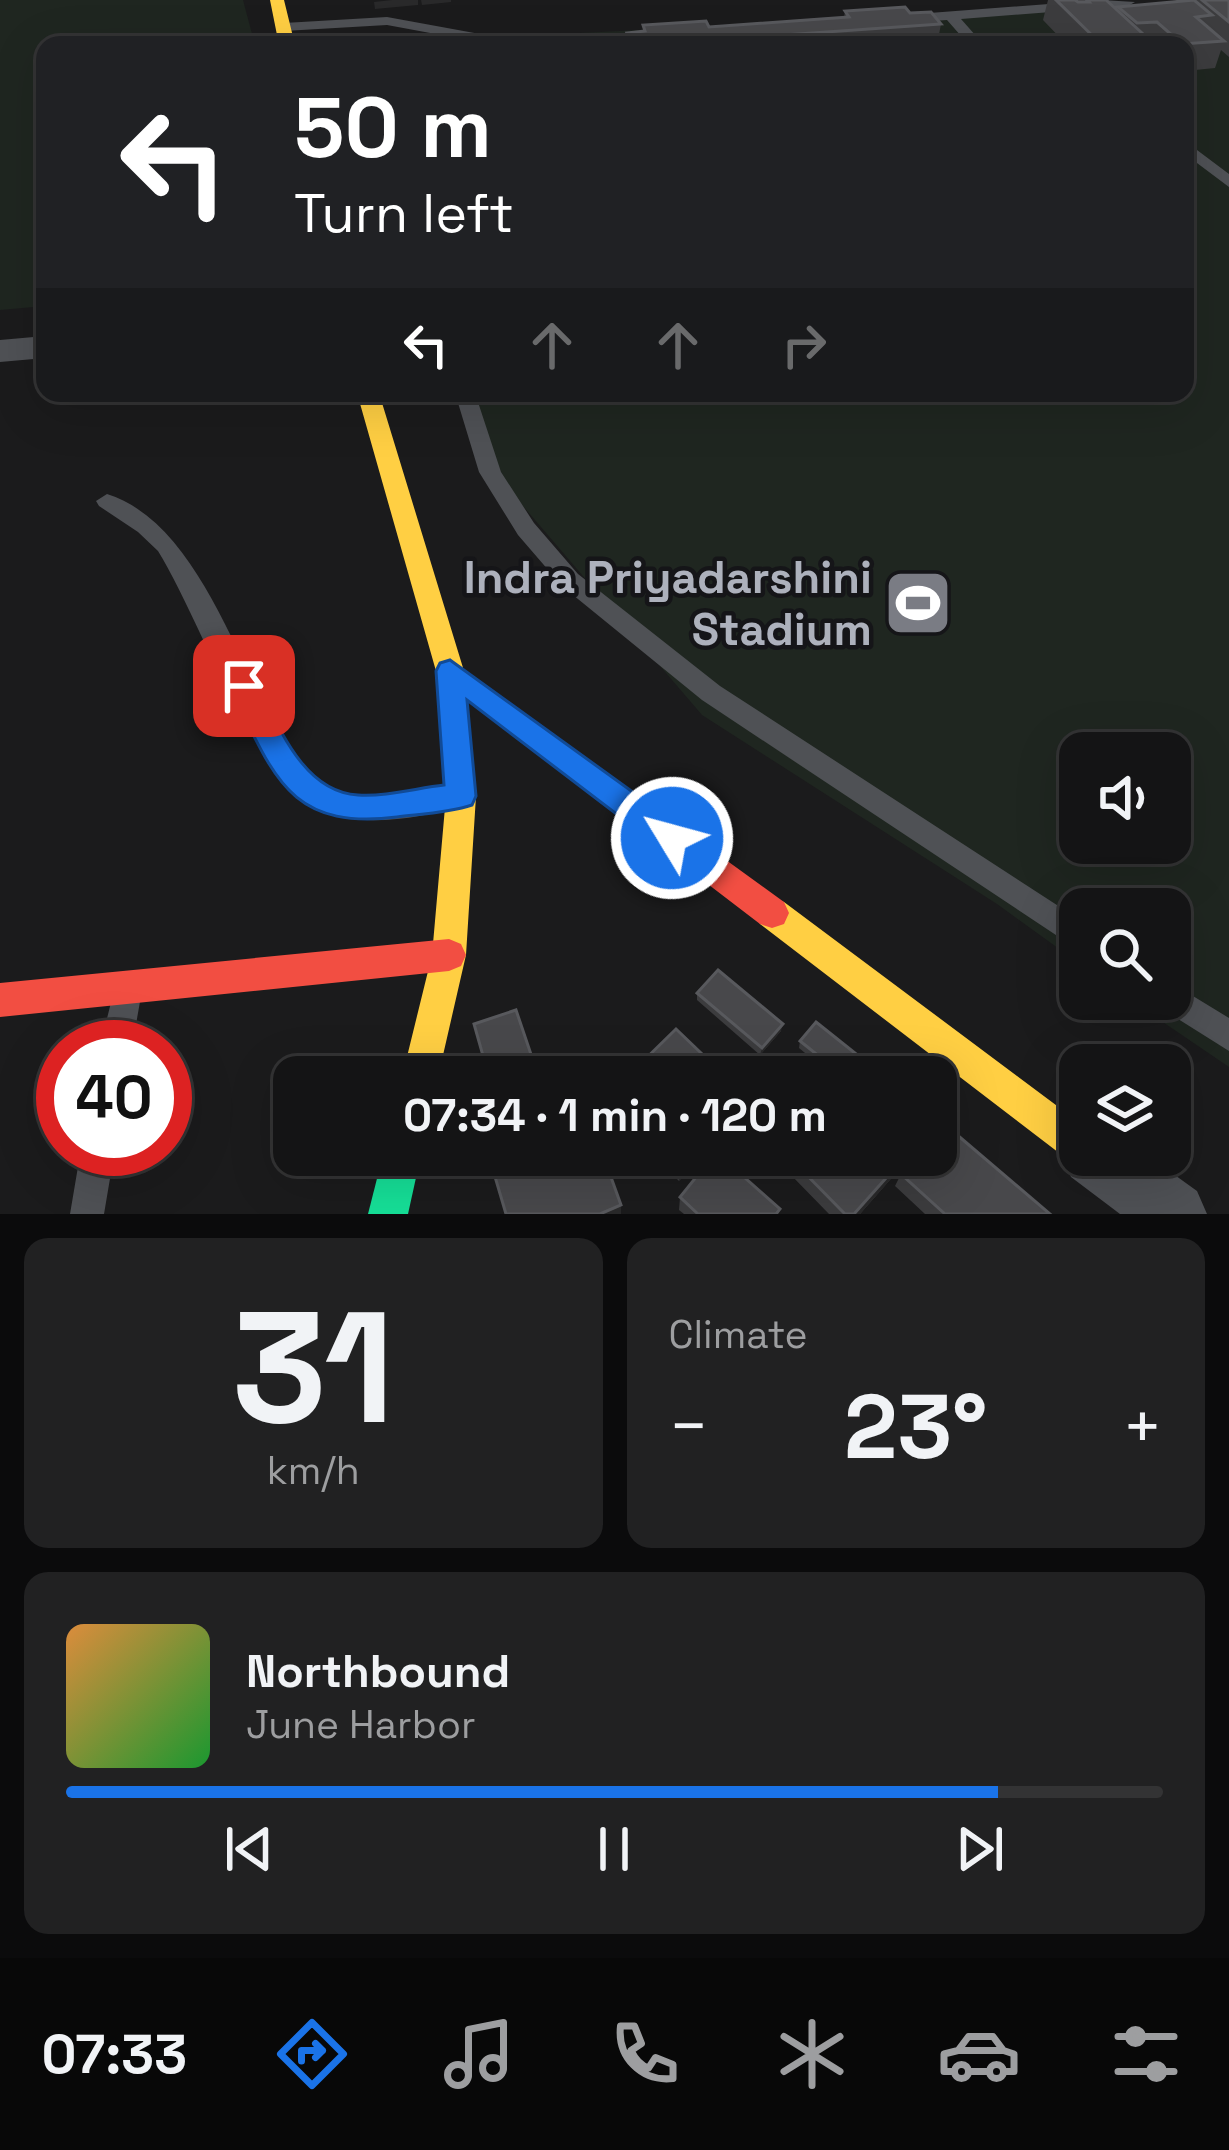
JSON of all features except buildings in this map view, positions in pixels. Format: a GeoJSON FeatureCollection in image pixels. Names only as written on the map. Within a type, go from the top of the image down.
{"type":"FeatureCollection","features":[{"type":"Feature","properties":{"kind":"street"},"geometry":{"type":"LineString","coordinates":[[0,351],[36,348]]}},
{"type":"Feature","properties":{"kind":"street"},"geometry":{"type":"LineString","coordinates":[[371,402],[450,671],[460,796],[449,956],[425,1056]]}},
{"type":"Feature","properties":{"kind":"street"},"geometry":{"type":"LineString","coordinates":[[450,671],[1059,1129]]}},
{"type":"Feature","properties":{"kind":"street"},"geometry":{"type":"LineString","coordinates":[[0,1000],[449,956]]}},
{"type":"Feature","properties":{"kind":"street"},"geometry":{"type":"LineString","coordinates":[[388,1214],[397,1176]]}},
{"type":"Feature","properties":{"kind":"street"},"geometry":{"type":"LineString","coordinates":[[1122,1176],[1174,1214]]}},
{"type":"Feature","properties":{"kind":"lane"},"geometry":{"type":"LineString","coordinates":[[881,20],[1128,2]]}},
{"type":"Feature","properties":{"kind":"lane"},"geometry":{"type":"LineString","coordinates":[[950,15],[968,36]]}},
{"type":"Feature","properties":{"kind":"lane"},"geometry":{"type":"LineString","coordinates":[[282,24],[387,21],[469,36]]}},
{"type":"Feature","properties":{"kind":"lane"},"geometry":{"type":"LineString","coordinates":[[658,36],[673,35]]}},
{"type":"Feature","properties":{"kind":"lane"},"geometry":{"type":"LineString","coordinates":[[1194,153],[1229,182]]}},
{"type":"Feature","properties":{"kind":"lane"},"geometry":{"type":"LineString","coordinates":[[468,402],[490,472],[526,529],[570,580],[711,693],[1059,923]]}},
{"type":"Feature","properties":{"kind":"lane"},"geometry":{"type":"LineString","coordinates":[[107,502],[145,526],[176,559],[289,771],[319,800],[358,809],[460,796]]}},
{"type":"Feature","properties":{"kind":"lane"},"geometry":{"type":"LineString","coordinates":[[121,1020],[127,987]]}},
{"type":"Feature","properties":{"kind":"lane"},"geometry":{"type":"LineString","coordinates":[[1191,1011],[1229,1036]]}},
{"type":"Feature","properties":{"kind":"lane"},"geometry":{"type":"LineString","coordinates":[[87,1214],[93,1176]]}},
{"type":"Feature","properties":{"kind":"shaded area"},"geometry":{"type":"Polygon","coordinates":[[[0,0],[243,0],[253,36],[36,36],[36,307],[0,310],[0,0]]]}},
{"type":"Feature","properties":{"kind":"shaded area","name":"Indra Priyadarshini Stadium"},"geometry":{"type":"Polygon","coordinates":[[[1219,0],[1229,30],[1229,1067],[1160,1020],[1191,1020],[1191,888],[1059,888],[1059,949],[702,715],[511,492],[466,402],[1194,402],[1194,36],[525,36],[1219,0]]]}},
{"type":"Feature","properties":{"kind":"traffic: fast"},"geometry":{"type":"LineString","coordinates":[[388,1214],[397,1176]]}},
{"type":"Feature","properties":{"kind":"traffic: slow"},"geometry":{"type":"LineString","coordinates":[[277,0],[285,36]]}},
{"type":"Feature","properties":{"kind":"traffic: slow"},"geometry":{"type":"LineString","coordinates":[[371,402],[450,671],[461,796],[449,955],[425,1056]]}},
{"type":"Feature","properties":{"kind":"traffic: slow"},"geometry":{"type":"LineString","coordinates":[[772,913],[1059,1130]]}},
{"type":"Feature","properties":{"kind":"traffic: jam"},"geometry":{"type":"LineString","coordinates":[[450,671],[772,913]]}},
{"type":"Feature","properties":{"kind":"traffic: jam"},"geometry":{"type":"LineString","coordinates":[[0,1000],[449,955]]}},
{"type":"Feature","properties":{"kind":"place","name":"Indra Priyadarshini Stadium"},"geometry":{"type":"Point","coordinates":[918,603]}},
{"type":"Feature","properties":{"kind":"route"},"geometry":{"type":"LineString","coordinates":[[244,686],[289,771],[319,800],[358,809],[460,796],[450,671],[672,838]]}}]}
